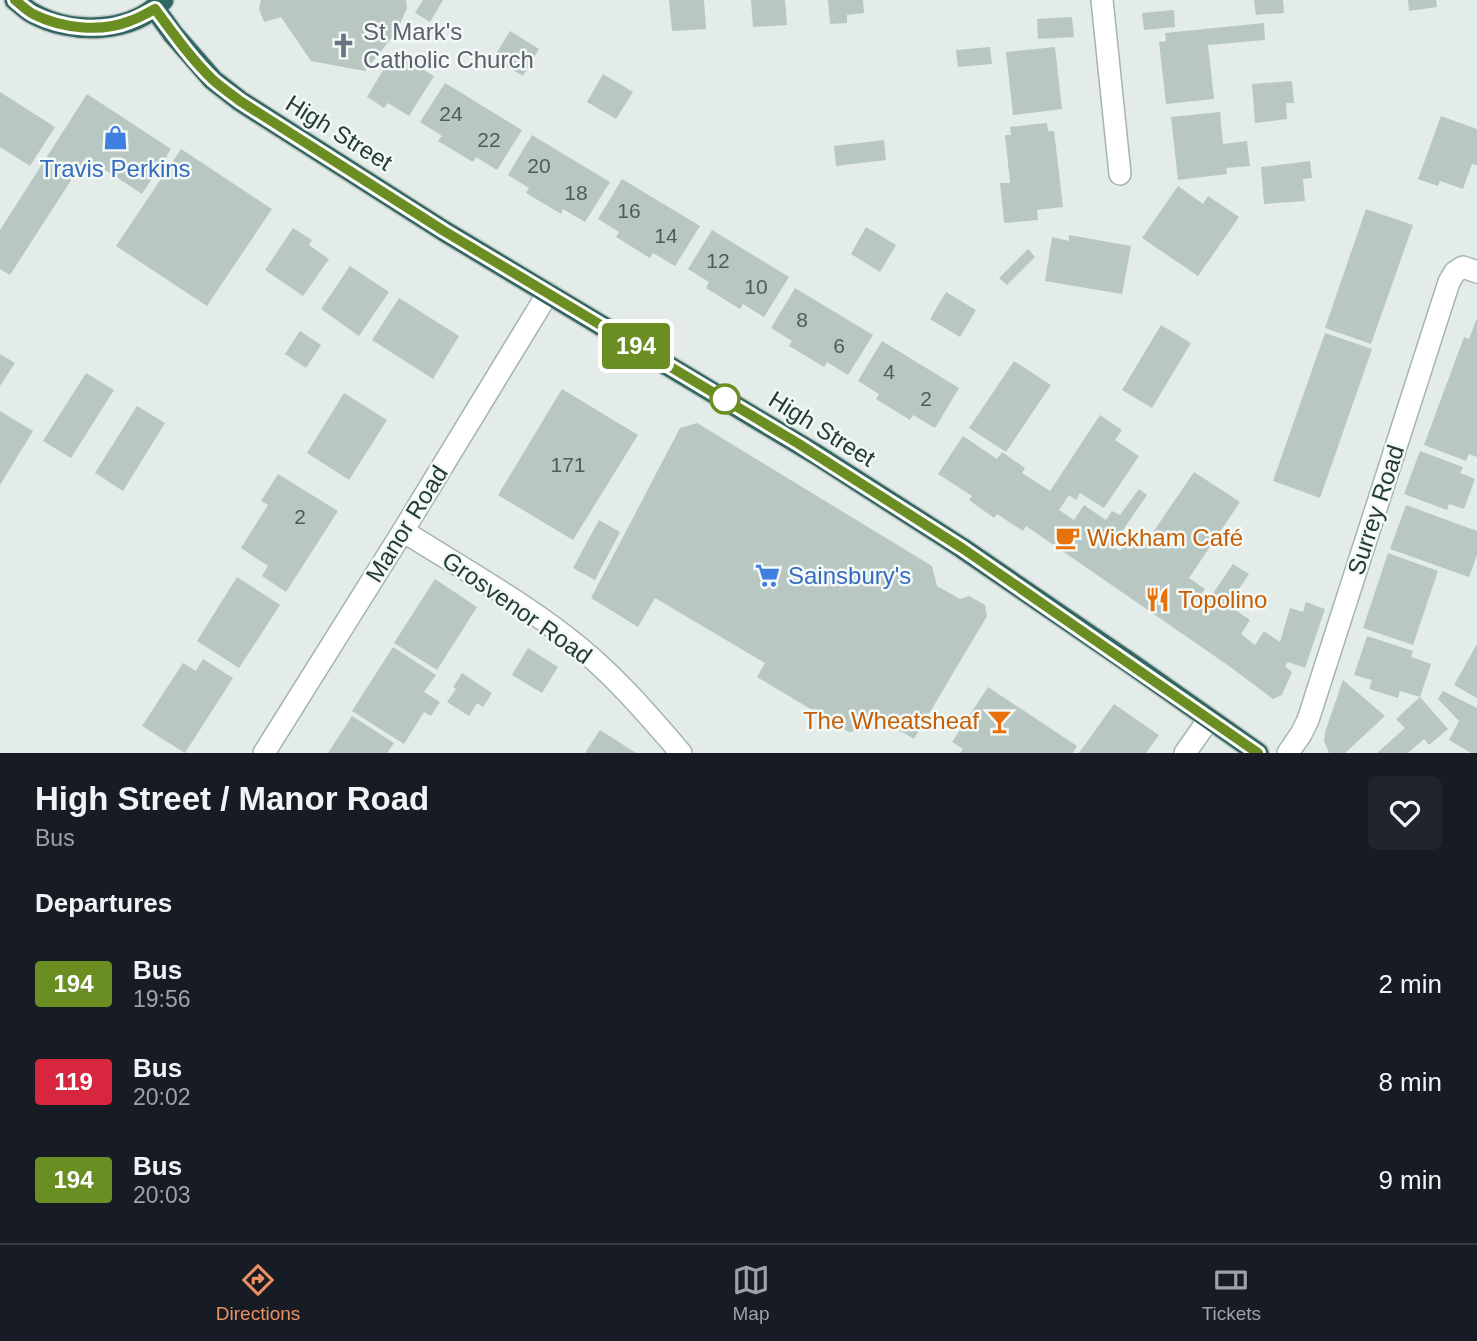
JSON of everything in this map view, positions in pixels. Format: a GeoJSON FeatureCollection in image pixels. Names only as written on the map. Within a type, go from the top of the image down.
{"type":"FeatureCollection","features":[{"type":"Feature","properties":{"kind":"highway"},"geometry":{"type":"LineString","coordinates":[[15,0],[31,13],[58,24],[86,27],[109,27],[131,21],[159,4]]}},
{"type":"Feature","properties":{"kind":"highway","name":"High Street"},"geometry":{"type":"LineString","coordinates":[[159,4],[173,34],[213,80],[240,101],[444,231],[806,449],[962,548],[1258,753]]}},
{"type":"Feature","properties":{"kind":"street"},"geometry":{"type":"LineString","coordinates":[[1102,0],[1120,174]]}},
{"type":"Feature","properties":{"kind":"street","name":"Surrey Road"},"geometry":{"type":"LineString","coordinates":[[1288,753],[1308,720],[1449,282],[1455,272],[1470,270]]}},
{"type":"Feature","properties":{"kind":"street","name":"Manor Road"},"geometry":{"type":"LineString","coordinates":[[264,753],[548,293]]}},
{"type":"Feature","properties":{"kind":"street","name":"Grosvenor Road"},"geometry":{"type":"LineString","coordinates":[[403,531],[522,605],[564,635],[637,703],[681,753]]}},
{"type":"Feature","properties":{"kind":"street"},"geometry":{"type":"LineString","coordinates":[[1185,753],[1209,719]]}},
{"type":"Feature","properties":{"kind":"building","name":"St Mark's Catholic Church"},"geometry":{"type":"Polygon","coordinates":[[[261,0],[406,0],[407,8],[397,31],[365,71],[311,61],[281,17],[264,22],[259,9],[261,0]]]}},
{"type":"Feature","properties":{"kind":"building"},"geometry":{"type":"Polygon","coordinates":[[[423,0],[443,0],[430,22],[415,13],[423,0]]]}},
{"type":"Feature","properties":{"kind":"building"},"geometry":{"type":"Polygon","coordinates":[[[669,0],[704,0],[706,29],[672,31],[669,0]]]}},
{"type":"Feature","properties":{"kind":"building"},"geometry":{"type":"Polygon","coordinates":[[[751,0],[785,0],[787,25],[753,27],[751,0]]]}},
{"type":"Feature","properties":{"kind":"building"},"geometry":{"type":"Polygon","coordinates":[[[828,0],[863,0],[864,13],[847,15],[847,23],[830,24],[828,0]]]}},
{"type":"Feature","properties":{"kind":"building"},"geometry":{"type":"Polygon","coordinates":[[[1254,0],[1283,0],[1284,13],[1256,15],[1254,0]]]}},
{"type":"Feature","properties":{"kind":"building"},"geometry":{"type":"Polygon","coordinates":[[[1408,0],[1436,0],[1437,7],[1409,11],[1408,0]]]}},
{"type":"Feature","properties":{"kind":"building"},"geometry":{"type":"Polygon","coordinates":[[[1174,10],[1175,27],[1144,30],[1142,13],[1174,10]]]}},
{"type":"Feature","properties":{"kind":"building"},"geometry":{"type":"Polygon","coordinates":[[[1072,17],[1074,37],[1038,39],[1037,19],[1072,17]]]}},
{"type":"Feature","properties":{"kind":"building"},"geometry":{"type":"Polygon","coordinates":[[[1264,23],[1265,40],[1208,45],[1214,99],[1166,104],[1159,42],[1166,41],[1165,33],[1264,23]]]}},
{"type":"Feature","properties":{"kind":"building"},"geometry":{"type":"Polygon","coordinates":[[[510,31],[539,49],[523,76],[493,59],[510,31]]]}},
{"type":"Feature","properties":{"kind":"building"},"geometry":{"type":"Polygon","coordinates":[[[990,47],[992,64],[958,67],[956,50],[990,47]]]}},
{"type":"Feature","properties":{"kind":"building"},"geometry":{"type":"Polygon","coordinates":[[[1055,47],[1062,109],[1013,115],[1006,52],[1055,47]]]}},
{"type":"Feature","properties":{"kind":"building"},"geometry":{"type":"Polygon","coordinates":[[[394,52],[434,76],[409,116],[388,103],[384,108],[367,97],[394,52]]]}},
{"type":"Feature","properties":{"kind":"building"},"geometry":{"type":"Polygon","coordinates":[[[603,74],[633,92],[616,119],[587,102],[603,74]]]}},
{"type":"Feature","properties":{"kind":"building"},"geometry":{"type":"Polygon","coordinates":[[[1292,81],[1294,103],[1286,103],[1287,119],[1255,123],[1252,84],[1292,81]]]}},
{"type":"Feature","properties":{"kind":"building"},"geometry":{"type":"Polygon","coordinates":[[[445,83],[522,130],[497,170],[476,157],[473,162],[438,141],[442,136],[420,122],[445,83]]]}},
{"type":"Feature","properties":{"kind":"building"},"geometry":{"type":"Polygon","coordinates":[[[0,92],[55,127],[30,166],[0,147],[0,92]]]}},
{"type":"Feature","properties":{"kind":"building"},"geometry":{"type":"Polygon","coordinates":[[[87,94],[171,149],[142,194],[86,157],[10,275],[0,269],[0,230],[87,94]]]}},
{"type":"Feature","properties":{"kind":"building"},"geometry":{"type":"Polygon","coordinates":[[[1220,112],[1223,144],[1247,141],[1250,166],[1226,168],[1227,174],[1178,180],[1171,117],[1220,112]]]}},
{"type":"Feature","properties":{"kind":"building"},"geometry":{"type":"Polygon","coordinates":[[[1441,116],[1477,129],[1477,165],[1472,164],[1463,189],[1440,181],[1438,186],[1418,179],[1441,116]]]}},
{"type":"Feature","properties":{"kind":"building"},"geometry":{"type":"Polygon","coordinates":[[[1047,123],[1048,131],[1054,131],[1063,207],[1037,210],[1038,220],[1004,223],[1000,183],[1010,183],[1005,135],[1011,135],[1010,127],[1047,123]]]}},
{"type":"Feature","properties":{"kind":"building"},"geometry":{"type":"Polygon","coordinates":[[[532,135],[610,182],[585,222],[563,209],[561,214],[526,193],[529,188],[508,175],[532,135]]]}},
{"type":"Feature","properties":{"kind":"building"},"geometry":{"type":"Polygon","coordinates":[[[884,140],[886,160],[836,166],[834,146],[884,140]]]}},
{"type":"Feature","properties":{"kind":"building"},"geometry":{"type":"Polygon","coordinates":[[[181,149],[272,209],[207,306],[116,246],[181,149]]]}},
{"type":"Feature","properties":{"kind":"building"},"geometry":{"type":"Polygon","coordinates":[[[1310,161],[1312,178],[1303,179],[1305,201],[1264,204],[1261,167],[1310,161]]]}},
{"type":"Feature","properties":{"kind":"building"},"geometry":{"type":"Polygon","coordinates":[[[622,179],[700,226],[675,266],[653,253],[650,258],[616,237],[619,232],[598,219],[622,179]]]}},
{"type":"Feature","properties":{"kind":"building"},"geometry":{"type":"Polygon","coordinates":[[[1178,186],[1203,204],[1208,196],[1239,217],[1198,276],[1142,238],[1178,186]]]}},
{"type":"Feature","properties":{"kind":"building"},"geometry":{"type":"Polygon","coordinates":[[[1366,209],[1413,225],[1371,344],[1325,328],[1366,209]]]}},
{"type":"Feature","properties":{"kind":"building"},"geometry":{"type":"Polygon","coordinates":[[[866,227],[896,245],[880,272],[851,254],[866,227]]]}},
{"type":"Feature","properties":{"kind":"building"},"geometry":{"type":"Polygon","coordinates":[[[293,228],[312,240],[309,245],[329,259],[303,296],[265,270],[293,228]]]}},
{"type":"Feature","properties":{"kind":"building"},"geometry":{"type":"Polygon","coordinates":[[[712,230],[789,277],[764,317],[743,304],[740,309],[706,288],[709,282],[688,269],[712,230]]]}},
{"type":"Feature","properties":{"kind":"building"},"geometry":{"type":"Polygon","coordinates":[[[1069,235],[1131,246],[1122,294],[1045,281],[1052,237],[1069,241],[1069,235]]]}},
{"type":"Feature","properties":{"kind":"building"},"geometry":{"type":"Polygon","coordinates":[[[1028,249],[1035,257],[1007,285],[999,278],[1028,249]]]}},
{"type":"Feature","properties":{"kind":"building"},"geometry":{"type":"Polygon","coordinates":[[[350,266],[389,292],[359,336],[321,309],[350,266]]]}},
{"type":"Feature","properties":{"kind":"building"},"geometry":{"type":"Polygon","coordinates":[[[795,288],[873,335],[848,375],[827,362],[824,367],[789,346],[792,341],[771,328],[795,288]]]}},
{"type":"Feature","properties":{"kind":"building"},"geometry":{"type":"Polygon","coordinates":[[[946,292],[976,310],[960,337],[930,319],[946,292]]]}},
{"type":"Feature","properties":{"kind":"building"},"geometry":{"type":"Polygon","coordinates":[[[399,298],[459,336],[433,379],[372,340],[399,298]]]}},
{"type":"Feature","properties":{"kind":"building"},"geometry":{"type":"Polygon","coordinates":[[[1477,318],[1477,457],[1469,454],[1466,461],[1424,445],[1464,337],[1469,339],[1477,318]]]}},
{"type":"Feature","properties":{"kind":"building"},"geometry":{"type":"Polygon","coordinates":[[[1161,325],[1191,343],[1152,408],[1122,390],[1161,325]]]}},
{"type":"Feature","properties":{"kind":"building"},"geometry":{"type":"Polygon","coordinates":[[[300,331],[321,345],[306,368],[285,354],[300,331]]]}},
{"type":"Feature","properties":{"kind":"building"},"geometry":{"type":"Polygon","coordinates":[[[1325,333],[1372,349],[1320,498],[1273,481],[1325,333]]]}},
{"type":"Feature","properties":{"kind":"building"},"geometry":{"type":"Polygon","coordinates":[[[882,341],[959,388],[935,428],[913,415],[910,420],[876,399],[879,394],[858,381],[882,341]]]}},
{"type":"Feature","properties":{"kind":"building"},"geometry":{"type":"Polygon","coordinates":[[[0,354],[15,363],[0,386],[0,354]]]}},
{"type":"Feature","properties":{"kind":"building"},"geometry":{"type":"Polygon","coordinates":[[[1014,361],[1051,385],[1006,452],[969,428],[1014,361]]]}},
{"type":"Feature","properties":{"kind":"building"},"geometry":{"type":"Polygon","coordinates":[[[86,373],[114,390],[71,458],[43,441],[86,373]]]}},
{"type":"Feature","properties":{"kind":"building"},"geometry":{"type":"Polygon","coordinates":[[[562,389],[638,435],[573,540],[498,495],[562,389]]]}},
{"type":"Feature","properties":{"kind":"building"},"geometry":{"type":"Polygon","coordinates":[[[344,393],[387,420],[349,480],[307,453],[344,393]]]}},
{"type":"Feature","properties":{"kind":"building"},"geometry":{"type":"Polygon","coordinates":[[[137,406],[165,423],[123,491],[95,473],[137,406]]]}},
{"type":"Feature","properties":{"kind":"building"},"geometry":{"type":"Polygon","coordinates":[[[0,411],[33,431],[0,485],[0,411]]]}},
{"type":"Feature","properties":{"kind":"building"},"geometry":{"type":"Polygon","coordinates":[[[1100,415],[1122,430],[1115,440],[1139,456],[1104,508],[1080,493],[1076,500],[1069,495],[1059,510],[1074,520],[1084,505],[1106,520],[1112,511],[1120,515],[1139,489],[1147,495],[1112,546],[1120,551],[1129,537],[1143,547],[1194,472],[1240,502],[1189,578],[1205,589],[1195,603],[1203,608],[1233,564],[1249,574],[1228,605],[1250,620],[1241,634],[1255,645],[1264,631],[1280,642],[1290,608],[1303,612],[1306,602],[1325,609],[1305,668],[1288,662],[1285,666],[1292,672],[1282,695],[1273,699],[1026,526],[1023,531],[997,514],[994,518],[969,500],[972,496],[938,474],[963,436],[997,459],[1002,452],[1025,468],[1022,473],[1050,491],[1100,415]]]}},
{"type":"Feature","properties":{"kind":"building","name":"Sainsbury's"},"geometry":{"type":"Polygon","coordinates":[[[697,423],[932,566],[937,586],[960,599],[969,596],[985,605],[987,616],[914,739],[876,717],[870,728],[849,732],[757,677],[765,663],[655,598],[638,627],[591,598],[680,428],[697,423]]]}},
{"type":"Feature","properties":{"kind":"building"},"geometry":{"type":"Polygon","coordinates":[[[1420,451],[1463,467],[1460,473],[1475,479],[1464,509],[1449,504],[1447,510],[1404,494],[1420,451]]]}},
{"type":"Feature","properties":{"kind":"building"},"geometry":{"type":"Polygon","coordinates":[[[278,474],[338,511],[286,592],[262,576],[268,566],[241,548],[268,505],[261,501],[278,474]]]}},
{"type":"Feature","properties":{"kind":"building"},"geometry":{"type":"Polygon","coordinates":[[[1406,505],[1477,531],[1477,555],[1469,577],[1390,549],[1406,505]]]}},
{"type":"Feature","properties":{"kind":"building"},"geometry":{"type":"Polygon","coordinates":[[[599,520],[620,532],[595,580],[573,568],[599,520]]]}},
{"type":"Feature","properties":{"kind":"building"},"geometry":{"type":"Polygon","coordinates":[[[1388,553],[1438,571],[1413,645],[1363,628],[1388,553]]]}},
{"type":"Feature","properties":{"kind":"building"},"geometry":{"type":"Polygon","coordinates":[[[237,577],[280,605],[239,668],[197,641],[237,577]]]}},
{"type":"Feature","properties":{"kind":"building"},"geometry":{"type":"Polygon","coordinates":[[[435,579],[477,607],[437,670],[394,643],[435,579]]]}},
{"type":"Feature","properties":{"kind":"building"},"geometry":{"type":"Polygon","coordinates":[[[1367,636],[1413,651],[1411,657],[1431,664],[1420,697],[1400,691],[1398,698],[1369,689],[1372,680],[1354,675],[1367,636]]]}},
{"type":"Feature","properties":{"kind":"building"},"geometry":{"type":"Polygon","coordinates":[[[1477,644],[1477,698],[1454,685],[1477,644]]]}},
{"type":"Feature","properties":{"kind":"building"},"geometry":{"type":"Polygon","coordinates":[[[393,647],[436,675],[424,692],[440,702],[431,716],[424,712],[404,744],[352,711],[393,647]]]}},
{"type":"Feature","properties":{"kind":"building"},"geometry":{"type":"Polygon","coordinates":[[[528,648],[558,667],[542,693],[512,675],[528,648]]]}},
{"type":"Feature","properties":{"kind":"building"},"geometry":{"type":"Polygon","coordinates":[[[203,659],[233,678],[185,753],[142,726],[183,663],[196,671],[203,659]]]}},
{"type":"Feature","properties":{"kind":"building"},"geometry":{"type":"Polygon","coordinates":[[[462,673],[492,693],[483,707],[477,703],[469,716],[447,702],[462,673]]]}},
{"type":"Feature","properties":{"kind":"building"},"geometry":{"type":"Polygon","coordinates":[[[1343,680],[1385,716],[1345,753],[1329,753],[1324,741],[1325,732],[1343,680]]]}},
{"type":"Feature","properties":{"kind":"building"},"geometry":{"type":"Polygon","coordinates":[[[988,687],[1077,746],[1073,753],[960,753],[963,749],[952,742],[988,687]]]}},
{"type":"Feature","properties":{"kind":"building"},"geometry":{"type":"Polygon","coordinates":[[[1443,691],[1477,708],[1477,753],[1471,753],[1449,740],[1459,721],[1438,699],[1443,691]]]}},
{"type":"Feature","properties":{"kind":"building"},"geometry":{"type":"Polygon","coordinates":[[[1420,697],[1448,729],[1429,745],[1424,739],[1408,753],[1377,753],[1405,728],[1396,719],[1420,697]]]}},
{"type":"Feature","properties":{"kind":"building"},"geometry":{"type":"Polygon","coordinates":[[[1114,704],[1159,735],[1146,753],[1079,753],[1114,704]]]}},
{"type":"Feature","properties":{"kind":"building"},"geometry":{"type":"Polygon","coordinates":[[[352,716],[394,743],[387,753],[328,753],[352,716]]]}},
{"type":"Feature","properties":{"kind":"building"},"geometry":{"type":"Polygon","coordinates":[[[600,730],[636,753],[585,753],[600,730]]]}},
{"type":"Feature","properties":{"kind":"bus line","name":"194"},"geometry":{"type":"LineString","coordinates":[[15,0],[31,13],[58,24],[86,27],[109,27],[131,21],[155,9],[213,80],[240,101],[444,231],[799,444],[962,548],[1258,753]]}},
{"type":"Feature","properties":{"kind":"place","name":"St Mark's Catholic Church"},"geometry":{"type":"Point","coordinates":[343,46]}},
{"type":"Feature","properties":{"kind":"place","name":"Travis Perkins"},"geometry":{"type":"Point","coordinates":[115,138]}},
{"type":"Feature","properties":{"kind":"place","name":"Wickham Café"},"geometry":{"type":"Point","coordinates":[1067,538]}},
{"type":"Feature","properties":{"kind":"place","name":"Sainsbury's"},"geometry":{"type":"Point","coordinates":[768,576]}},
{"type":"Feature","properties":{"kind":"place","name":"Topolino"},"geometry":{"type":"Point","coordinates":[1158,600]}},
{"type":"Feature","properties":{"kind":"place","name":"The Wheatsheaf"},"geometry":{"type":"Point","coordinates":[999,721]}}]}
